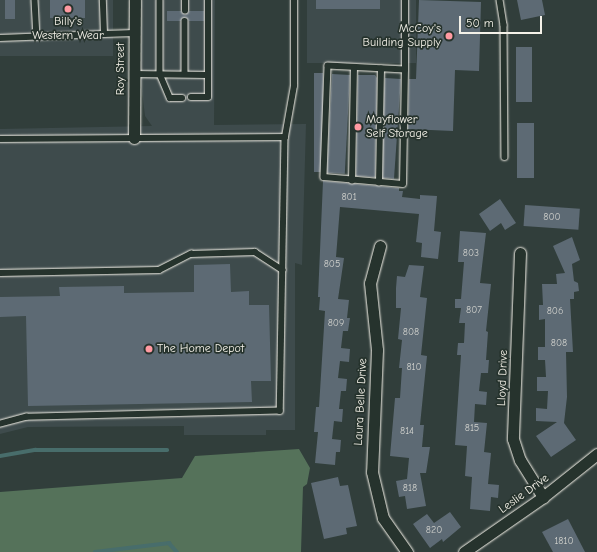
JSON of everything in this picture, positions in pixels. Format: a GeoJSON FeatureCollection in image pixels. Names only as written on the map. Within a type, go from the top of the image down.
{"type":"FeatureCollection","features":[{"type":"Feature","properties":{"kind":"street","name":"Roy Street"},"geometry":{"type":"LineString","coordinates":[[134,138],[135,0]]}},
{"type":"Feature","properties":{"kind":"street","name":"Laura Belle Drive"},"geometry":{"type":"LineString","coordinates":[[380,246],[370,283],[376,350],[372,472],[375,495],[383,518],[407,552]]}},
{"type":"Feature","properties":{"kind":"street","name":"Lloyd Drive"},"geometry":{"type":"LineString","coordinates":[[520,253],[513,440],[520,460],[543,497]]}},
{"type":"Feature","properties":{"kind":"street","name":"Leslie Drive"},"geometry":{"type":"LineString","coordinates":[[464,552],[543,497],[597,454]]}},
{"type":"Feature","properties":{"kind":"lane"},"geometry":{"type":"LineString","coordinates":[[35,0],[36,37]]}},
{"type":"Feature","properties":{"kind":"lane"},"geometry":{"type":"LineString","coordinates":[[103,0],[104,34]]}},
{"type":"Feature","properties":{"kind":"lane"},"geometry":{"type":"LineString","coordinates":[[160,0],[160,74],[170,98],[182,98]]}},
{"type":"Feature","properties":{"kind":"lane"},"geometry":{"type":"LineString","coordinates":[[185,0],[185,11]]}},
{"type":"Feature","properties":{"kind":"lane"},"geometry":{"type":"LineString","coordinates":[[191,98],[208,97],[208,0]]}},
{"type":"Feature","properties":{"kind":"lane"},"geometry":{"type":"LineString","coordinates":[[0,424],[27,417],[280,411],[285,137],[294,86],[294,0]]}},
{"type":"Feature","properties":{"kind":"lane"},"geometry":{"type":"LineString","coordinates":[[405,0],[405,70],[403,184],[352,181],[324,177],[328,66],[405,70]]}},
{"type":"Feature","properties":{"kind":"lane"},"geometry":{"type":"LineString","coordinates":[[500,0],[504,25],[505,158]]}},
{"type":"Feature","properties":{"kind":"lane"},"geometry":{"type":"LineString","coordinates":[[185,21],[185,74]]}},
{"type":"Feature","properties":{"kind":"lane"},"geometry":{"type":"LineString","coordinates":[[0,38],[134,33]]}},
{"type":"Feature","properties":{"kind":"lane"},"geometry":{"type":"LineString","coordinates":[[352,181],[354,68]]}},
{"type":"Feature","properties":{"kind":"lane"},"geometry":{"type":"LineString","coordinates":[[379,183],[381,69]]}},
{"type":"Feature","properties":{"kind":"lane"},"geometry":{"type":"LineString","coordinates":[[134,74],[207,75]]}},
{"type":"Feature","properties":{"kind":"lane"},"geometry":{"type":"LineString","coordinates":[[0,139],[285,137]]}},
{"type":"Feature","properties":{"kind":"lane"},"geometry":{"type":"LineString","coordinates":[[0,274],[159,270],[191,254],[255,252],[283,270]]}},
{"type":"Feature","properties":{"kind":"shaded area"},"geometry":{"type":"Polygon","coordinates":[[[0,0],[113,0],[113,56],[0,56],[0,0]]]}},
{"type":"Feature","properties":{"kind":"shaded area"},"geometry":{"type":"Polygon","coordinates":[[[142,0],[215,0],[214,125],[306,124],[302,265],[295,263],[295,430],[266,430],[266,435],[184,435],[184,426],[28,427],[0,434],[0,129],[152,126],[145,116],[141,83],[142,0]]]}},
{"type":"Feature","properties":{"kind":"shaded area"},"geometry":{"type":"Polygon","coordinates":[[[307,0],[416,0],[416,63],[307,63],[307,0]]]}},
{"type":"Feature","properties":{"kind":"green space"},"geometry":{"type":"Polygon","coordinates":[[[299,449],[310,468],[307,484],[303,487],[301,552],[0,552],[0,492],[182,478],[195,456],[299,449]]]}},
{"type":"Feature","properties":{"kind":"building"},"geometry":{"type":"Polygon","coordinates":[[[5,0],[15,0],[15,19],[5,19],[5,0]]]}},
{"type":"Feature","properties":{"kind":"building","name":"Billy's Western Wear"},"geometry":{"type":"Polygon","coordinates":[[[50,0],[85,0],[85,18],[50,18],[50,0]]]}},
{"type":"Feature","properties":{"kind":"building"},"geometry":{"type":"Polygon","coordinates":[[[316,0],[380,0],[380,9],[316,9],[316,0]]]}},
{"type":"Feature","properties":{"kind":"building","name":"McCoy's Building Supply"},"geometry":{"type":"Polygon","coordinates":[[[419,0],[481,2],[479,71],[455,70],[453,131],[408,129],[409,79],[416,79],[419,0]]]}},
{"type":"Feature","properties":{"kind":"building"},"geometry":{"type":"Polygon","coordinates":[[[517,0],[542,0],[545,15],[521,20],[517,0]]]}},
{"type":"Feature","properties":{"kind":"building"},"geometry":{"type":"Polygon","coordinates":[[[167,11],[181,11],[185,15],[189,11],[204,11],[204,21],[189,21],[185,17],[181,21],[167,21],[167,11]]]}},
{"type":"Feature","properties":{"kind":"building"},"geometry":{"type":"Polygon","coordinates":[[[516,47],[532,47],[532,102],[516,102],[516,47]]]}},
{"type":"Feature","properties":{"kind":"building"},"geometry":{"type":"Polygon","coordinates":[[[314,73],[323,73],[323,172],[314,172],[314,73]]]}},
{"type":"Feature","properties":{"kind":"building"},"geometry":{"type":"Polygon","coordinates":[[[332,74],[350,75],[345,174],[327,173],[332,74]]]}},
{"type":"Feature","properties":{"kind":"building"},"geometry":{"type":"Polygon","coordinates":[[[358,75],[375,75],[377,78],[375,177],[356,176],[358,75]]]}},
{"type":"Feature","properties":{"kind":"building"},"geometry":{"type":"Polygon","coordinates":[[[385,78],[401,79],[394,179],[378,178],[385,78]]]}},
{"type":"Feature","properties":{"kind":"building"},"geometry":{"type":"Polygon","coordinates":[[[517,123],[534,123],[534,178],[517,178],[517,123]]]}},
{"type":"Feature","properties":{"kind":"building"},"geometry":{"type":"Polygon","coordinates":[[[323,181],[399,188],[399,191],[403,191],[402,197],[420,199],[420,195],[437,196],[434,231],[441,232],[438,259],[421,257],[422,243],[416,242],[419,214],[340,207],[336,257],[344,258],[338,299],[349,300],[347,318],[350,318],[348,331],[343,331],[341,348],[350,349],[349,362],[340,361],[338,378],[347,379],[346,391],[341,391],[339,409],[343,409],[342,422],[334,421],[332,439],[341,440],[340,452],[336,452],[335,465],[315,463],[318,432],[314,432],[316,407],[319,407],[325,311],[319,310],[320,297],[318,297],[323,181]]]}},
{"type":"Feature","properties":{"kind":"building"},"geometry":{"type":"Polygon","coordinates":[[[500,199],[516,223],[505,230],[501,223],[490,231],[479,214],[500,199]]]}},
{"type":"Feature","properties":{"kind":"building"},"geometry":{"type":"Polygon","coordinates":[[[525,205],[580,209],[578,230],[524,226],[525,205]]]}},
{"type":"Feature","properties":{"kind":"building"},"geometry":{"type":"Polygon","coordinates":[[[460,231],[486,233],[480,283],[491,284],[486,331],[488,332],[486,360],[489,360],[488,373],[481,373],[479,391],[487,392],[486,405],[475,404],[474,422],[487,423],[484,452],[491,453],[488,484],[499,485],[498,498],[491,497],[490,511],[470,509],[472,477],[465,476],[467,446],[455,445],[461,355],[457,355],[458,343],[464,343],[465,323],[459,323],[461,308],[455,308],[455,299],[461,299],[464,262],[458,262],[460,231]]]}},
{"type":"Feature","properties":{"kind":"building"},"geometry":{"type":"Polygon","coordinates":[[[572,237],[580,260],[572,264],[574,281],[578,283],[579,291],[574,292],[574,299],[570,299],[573,352],[566,352],[567,397],[564,423],[576,440],[551,457],[536,436],[557,422],[536,421],[536,408],[547,409],[548,391],[537,391],[537,377],[546,377],[545,360],[538,360],[538,347],[545,347],[545,319],[539,320],[539,305],[543,305],[542,284],[557,284],[556,274],[565,273],[553,246],[572,237]]]}},
{"type":"Feature","properties":{"kind":"building","name":"The Home Depot"},"geometry":{"type":"Polygon","coordinates":[[[230,264],[231,292],[249,291],[249,305],[269,305],[271,381],[251,381],[252,402],[28,406],[26,316],[0,317],[0,297],[60,296],[59,287],[124,286],[124,293],[194,292],[194,265],[230,264]]]}},
{"type":"Feature","properties":{"kind":"building"},"geometry":{"type":"Polygon","coordinates":[[[409,265],[424,266],[420,297],[427,298],[421,355],[427,356],[420,425],[424,425],[422,447],[430,447],[426,473],[420,473],[426,506],[407,509],[405,496],[399,497],[396,481],[407,479],[409,458],[390,456],[395,398],[400,398],[402,368],[399,368],[402,340],[398,339],[401,308],[396,308],[397,276],[405,277],[409,265]]]}},
{"type":"Feature","properties":{"kind":"building"},"geometry":{"type":"Polygon","coordinates":[[[338,477],[340,486],[348,485],[357,526],[346,528],[347,534],[324,539],[311,483],[338,477]]]}},
{"type":"Feature","properties":{"kind":"building"},"geometry":{"type":"Polygon","coordinates":[[[450,512],[461,527],[443,542],[442,539],[430,548],[413,524],[427,514],[434,523],[450,512]]]}},
{"type":"Feature","properties":{"kind":"building"},"geometry":{"type":"Polygon","coordinates":[[[568,519],[585,552],[553,552],[542,532],[568,519]]]}},
{"type":"Feature","properties":{"kind":"waterway"},"geometry":{"type":"LineString","coordinates":[[0,456],[35,450],[167,450]]}},
{"type":"Feature","properties":{"kind":"waterway"},"geometry":{"type":"LineString","coordinates":[[95,552],[169,543],[177,552]]}},
{"type":"Feature","properties":{"kind":"place","name":"Billy's Western Wear"},"geometry":{"type":"Point","coordinates":[68,9]}},
{"type":"Feature","properties":{"kind":"place","name":"McCoy's Building Supply"},"geometry":{"type":"Point","coordinates":[449,36]}},
{"type":"Feature","properties":{"kind":"place","name":"Mayflower Self Storage"},"geometry":{"type":"Point","coordinates":[358,127]}},
{"type":"Feature","properties":{"kind":"place","name":"The Home Depot"},"geometry":{"type":"Point","coordinates":[149,349]}}]}
